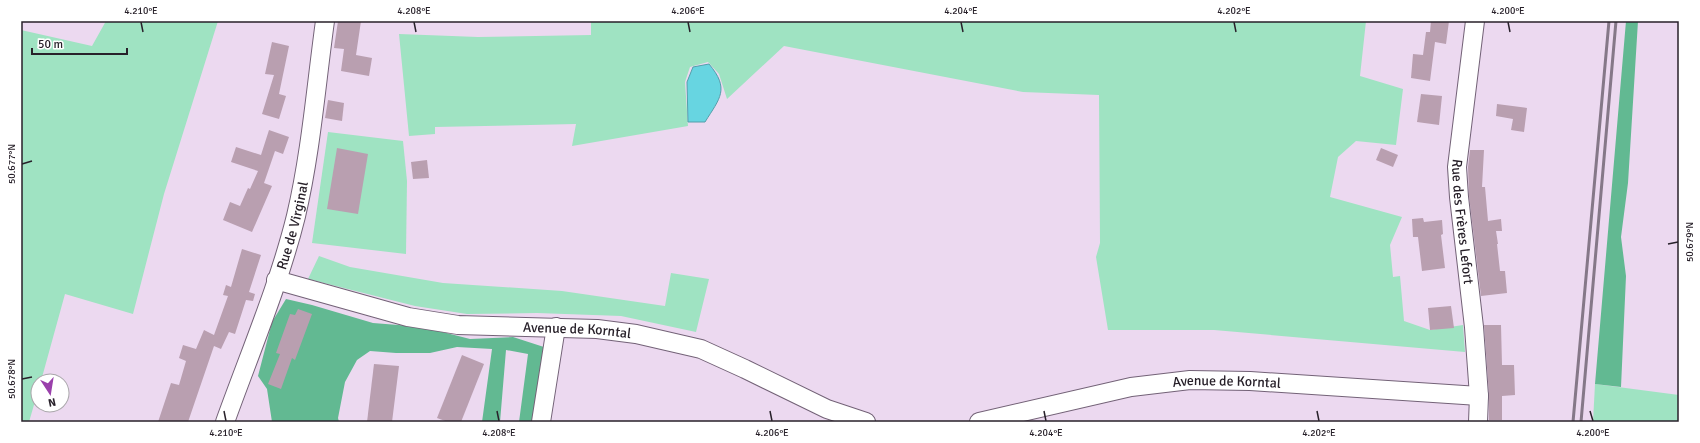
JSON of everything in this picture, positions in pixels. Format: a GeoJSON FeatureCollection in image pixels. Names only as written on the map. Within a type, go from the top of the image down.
{"type":"FeatureCollection","features":[{"type":"Feature","properties":{"kind":"street","name":"Rue de Virginal"},"geometry":{"type":"LineString","coordinates":[[225,422],[276,280],[296,217],[303,178],[325,21]]}},
{"type":"Feature","properties":{"kind":"street","name":"Rue des Frères Lefort"},"geometry":{"type":"LineString","coordinates":[[1475,21],[1457,167],[1458,197],[1474,327],[1479,396],[1478,422]]}},
{"type":"Feature","properties":{"kind":"street","name":"Avenue de Korntal"},"geometry":{"type":"LineString","coordinates":[[276,280],[415,318],[458,325],[597,329],[636,334],[701,350],[745,369],[827,409],[866,422]]}},
{"type":"Feature","properties":{"kind":"street"},"geometry":{"type":"LineString","coordinates":[[541,422],[556,327]]}},
{"type":"Feature","properties":{"kind":"street","name":"Avenue de Korntal"},"geometry":{"type":"LineString","coordinates":[[978,422],[1131,387],[1190,380],[1250,381],[1479,396]]}},
{"type":"Feature","properties":{"kind":"green space"},"geometry":{"type":"Polygon","coordinates":[[[106,21],[218,21],[164,194],[133,314],[65,294],[43,373],[30,373],[30,413],[32,413],[29,422],[21,422],[21,30],[92,46],[106,21]]]}},
{"type":"Feature","properties":{"kind":"green space"},"geometry":{"type":"Polygon","coordinates":[[[591,21],[1366,21],[1360,76],[1403,89],[1396,145],[1356,141],[1338,157],[1330,197],[1402,217],[1390,245],[1393,277],[1400,276],[1404,321],[1430,330],[1463,325],[1465,352],[1214,330],[1108,330],[1096,257],[1100,243],[1099,95],[1023,92],[784,46],[727,99],[719,74],[708,62],[690,67],[685,82],[688,126],[572,146],[576,124],[435,127],[435,134],[409,136],[399,34],[478,37],[591,35],[591,21]]]}},
{"type":"Feature","properties":{"kind":"green space"},"geometry":{"type":"Polygon","coordinates":[[[1626,21],[1638,21],[1628,183],[1621,237],[1626,276],[1621,387],[1595,384],[1626,21]]]}},
{"type":"Feature","properties":{"kind":"green space"},"geometry":{"type":"Polygon","coordinates":[[[328,132],[403,141],[407,181],[406,254],[312,243],[328,132]]]}},
{"type":"Feature","properties":{"kind":"green space"},"geometry":{"type":"Polygon","coordinates":[[[319,256],[350,267],[443,283],[562,291],[665,306],[671,273],[709,279],[696,332],[621,316],[537,313],[467,314],[415,306],[308,279],[319,256]]]}},
{"type":"Feature","properties":{"kind":"green space"},"geometry":{"type":"Polygon","coordinates":[[[286,299],[373,323],[423,327],[470,339],[513,337],[547,348],[536,422],[519,422],[528,354],[506,350],[500,422],[482,422],[492,349],[457,347],[430,353],[370,351],[357,360],[345,382],[338,418],[339,422],[272,422],[267,389],[258,376],[272,322],[286,299]]]}},
{"type":"Feature","properties":{"kind":"green space"},"geometry":{"type":"Polygon","coordinates":[[[1595,384],[1679,395],[1679,422],[1593,422],[1595,384]]]}},
{"type":"Feature","properties":{"kind":"water"},"geometry":{"type":"Polygon","coordinates":[[[709,64],[719,80],[721,87],[718,100],[705,122],[688,122],[687,82],[693,67],[709,64]]]}},
{"type":"Feature","properties":{"kind":"building"},"geometry":{"type":"Polygon","coordinates":[[[338,21],[361,21],[356,55],[372,58],[369,76],[341,71],[344,49],[334,48],[338,21]]]}},
{"type":"Feature","properties":{"kind":"building"},"geometry":{"type":"Polygon","coordinates":[[[1431,21],[1449,21],[1446,44],[1435,42],[1430,81],[1411,78],[1413,54],[1423,55],[1426,32],[1430,32],[1431,21]]]}},
{"type":"Feature","properties":{"kind":"building"},"geometry":{"type":"Polygon","coordinates":[[[272,42],[289,46],[279,94],[286,96],[279,119],[262,114],[274,75],[265,74],[272,42]]]}},
{"type":"Feature","properties":{"kind":"building"},"geometry":{"type":"Polygon","coordinates":[[[1421,94],[1442,96],[1439,125],[1417,122],[1421,94]]]}},
{"type":"Feature","properties":{"kind":"building"},"geometry":{"type":"Polygon","coordinates":[[[328,100],[344,103],[342,121],[325,118],[328,100]]]}},
{"type":"Feature","properties":{"kind":"building"},"geometry":{"type":"Polygon","coordinates":[[[1497,104],[1527,108],[1524,132],[1511,130],[1513,119],[1496,116],[1497,104]]]}},
{"type":"Feature","properties":{"kind":"building"},"geometry":{"type":"Polygon","coordinates":[[[269,130],[289,137],[283,154],[275,151],[264,183],[272,186],[252,232],[223,220],[230,202],[240,206],[258,171],[231,162],[236,147],[261,155],[269,130]]]}},
{"type":"Feature","properties":{"kind":"building"},"geometry":{"type":"Polygon","coordinates":[[[337,148],[368,154],[358,214],[327,209],[337,148]]]}},
{"type":"Feature","properties":{"kind":"building"},"geometry":{"type":"Polygon","coordinates":[[[1381,148],[1398,155],[1393,167],[1376,160],[1381,148]]]}},
{"type":"Feature","properties":{"kind":"building"},"geometry":{"type":"Polygon","coordinates":[[[1470,150],[1484,150],[1482,187],[1485,187],[1488,221],[1501,219],[1502,231],[1496,231],[1497,244],[1500,271],[1505,271],[1507,293],[1481,296],[1469,196],[1468,167],[1470,150]]]}},
{"type":"Feature","properties":{"kind":"building"},"geometry":{"type":"Polygon","coordinates":[[[427,160],[429,178],[413,179],[411,162],[427,160]]]}},
{"type":"Feature","properties":{"kind":"building"},"geometry":{"type":"Polygon","coordinates":[[[1423,218],[1424,222],[1442,220],[1443,234],[1441,235],[1445,268],[1422,271],[1418,237],[1413,237],[1412,219],[1423,218]]]}},
{"type":"Feature","properties":{"kind":"building"},"geometry":{"type":"Polygon","coordinates":[[[242,249],[261,255],[249,292],[255,294],[253,301],[246,300],[235,334],[229,332],[221,349],[214,346],[188,422],[158,422],[171,383],[179,385],[186,361],[179,358],[183,345],[196,349],[204,330],[214,335],[228,296],[223,295],[226,285],[231,287],[242,249]]]}},
{"type":"Feature","properties":{"kind":"building"},"geometry":{"type":"Polygon","coordinates":[[[1451,306],[1454,328],[1430,330],[1428,308],[1451,306]]]}},
{"type":"Feature","properties":{"kind":"building"},"geometry":{"type":"Polygon","coordinates":[[[298,309],[312,314],[295,360],[292,358],[281,389],[268,384],[280,354],[276,353],[290,314],[295,315],[298,309]]]}},
{"type":"Feature","properties":{"kind":"building"},"geometry":{"type":"Polygon","coordinates":[[[1484,325],[1501,325],[1502,365],[1514,365],[1515,395],[1502,396],[1502,420],[1489,420],[1489,395],[1484,325]]]}},
{"type":"Feature","properties":{"kind":"building"},"geometry":{"type":"Polygon","coordinates":[[[462,355],[484,364],[461,422],[448,422],[437,418],[462,355]]]}},
{"type":"Feature","properties":{"kind":"building"},"geometry":{"type":"Polygon","coordinates":[[[374,364],[399,366],[392,422],[367,422],[374,364]]]}},
{"type":"Feature","properties":{"kind":"railway"},"geometry":{"type":"LineString","coordinates":[[1573,422],[1609,21]]}},
{"type":"Feature","properties":{"kind":"railway"},"geometry":{"type":"LineString","coordinates":[[1581,422],[1616,21]]}}]}
